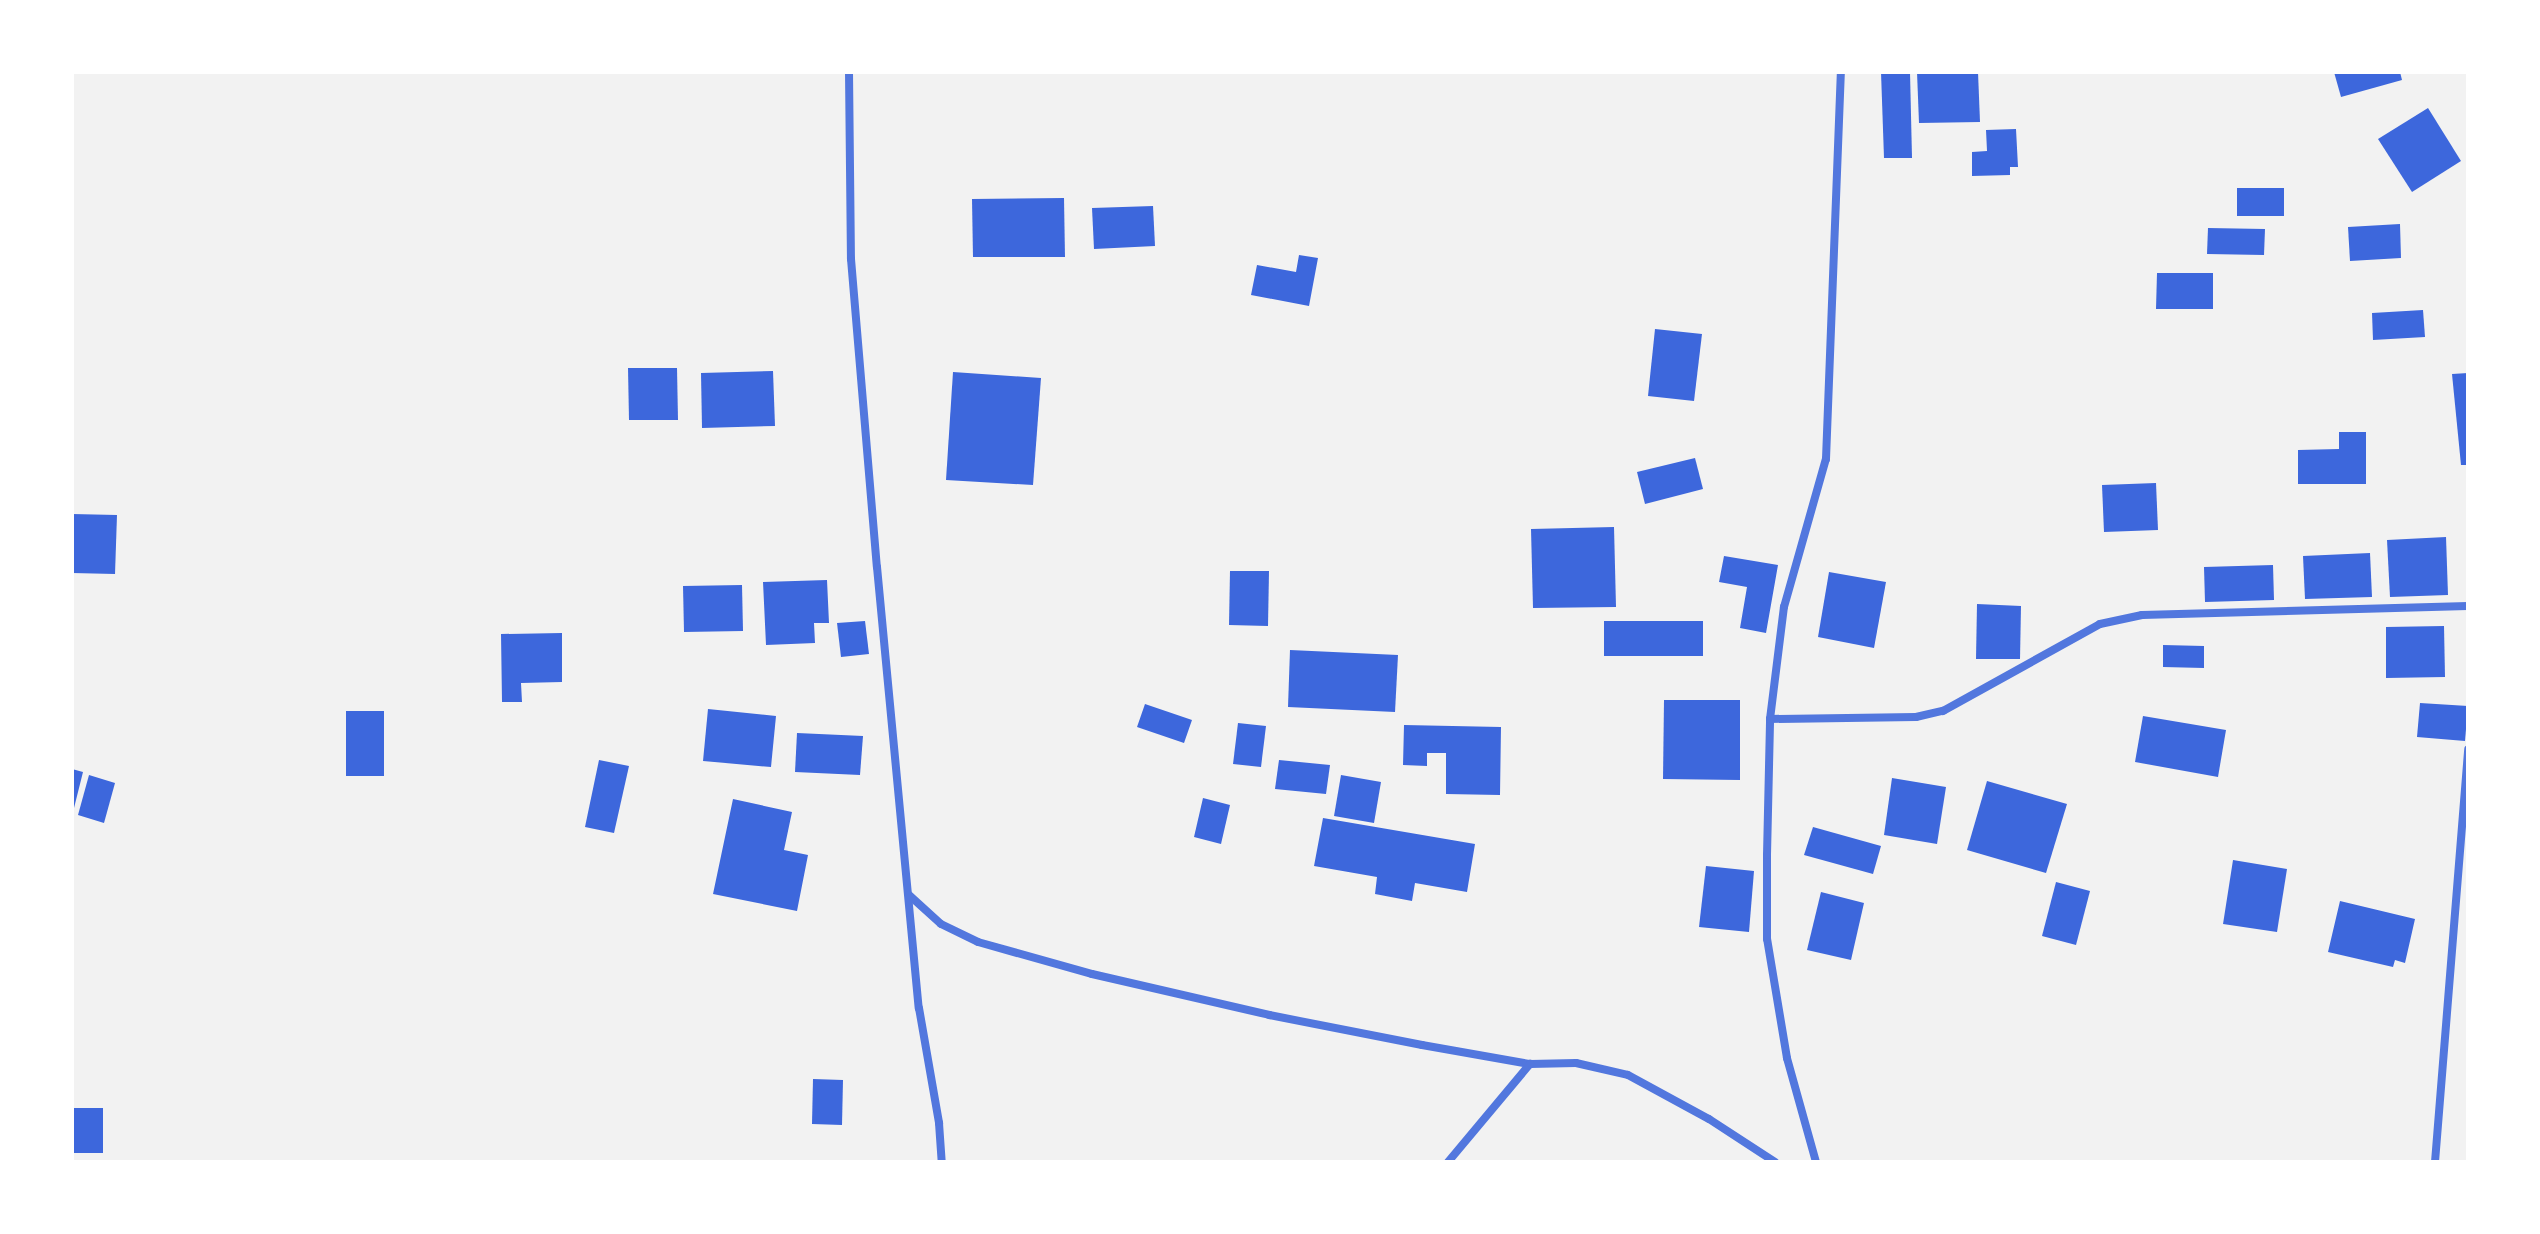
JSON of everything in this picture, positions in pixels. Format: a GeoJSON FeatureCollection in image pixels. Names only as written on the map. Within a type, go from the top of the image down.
{"type":"FeatureCollection","features":[{"type":"Feature","properties":{"kind":"street"},"geometry":{"type":"LineString","coordinates":[[849,72],[851,259],[919,1008],[939,1123],[942,1162]]}},
{"type":"Feature","properties":{"kind":"street"},"geometry":{"type":"LineString","coordinates":[[1816,1162],[1787,1058],[1767,939],[1770,719],[1784,607],[1826,459],[1841,72]]}},
{"type":"Feature","properties":{"kind":"street"},"geometry":{"type":"LineString","coordinates":[[1770,719],[1903,718],[1943,711],[2100,624],[2142,615],[2468,606]]}},
{"type":"Feature","properties":{"kind":"street"},"geometry":{"type":"LineString","coordinates":[[2435,1162],[2468,749]]}},
{"type":"Feature","properties":{"kind":"street"},"geometry":{"type":"LineString","coordinates":[[909,895],[941,924],[978,942],[1092,974],[1269,1015],[1530,1064],[1576,1063],[1628,1075],[1709,1119],[1775,1162]]}},
{"type":"Feature","properties":{"kind":"street"},"geometry":{"type":"LineString","coordinates":[[1448,1162],[1530,1064]]}},
{"type":"Feature","properties":{"kind":"building"},"geometry":{"type":"Polygon","coordinates":[[[1881,72],[1910,72],[1912,158],[1884,158],[1881,72]]]}},
{"type":"Feature","properties":{"kind":"building"},"geometry":{"type":"Polygon","coordinates":[[[1917,72],[1978,72],[1980,122],[1919,123],[1917,72]]]}},
{"type":"Feature","properties":{"kind":"building"},"geometry":{"type":"Polygon","coordinates":[[[2334,72],[2400,72],[2402,80],[2341,97],[2334,72]]]}},
{"type":"Feature","properties":{"kind":"building"},"geometry":{"type":"Polygon","coordinates":[[[2428,108],[2461,161],[2412,192],[2378,139],[2428,108]]]}},
{"type":"Feature","properties":{"kind":"building"},"geometry":{"type":"Polygon","coordinates":[[[2016,129],[2018,167],[2010,167],[2010,175],[1972,176],[1972,152],[1987,151],[1986,130],[2016,129]]]}},
{"type":"Feature","properties":{"kind":"building"},"geometry":{"type":"Polygon","coordinates":[[[2237,188],[2284,188],[2284,216],[2237,216],[2237,188]]]}},
{"type":"Feature","properties":{"kind":"building"},"geometry":{"type":"Polygon","coordinates":[[[1064,198],[1065,257],[973,257],[972,199],[1064,198]]]}},
{"type":"Feature","properties":{"kind":"building"},"geometry":{"type":"Polygon","coordinates":[[[1153,206],[1155,246],[1094,249],[1092,208],[1153,206]]]}},
{"type":"Feature","properties":{"kind":"building"},"geometry":{"type":"Polygon","coordinates":[[[2400,224],[2401,258],[2350,261],[2348,227],[2400,224]]]}},
{"type":"Feature","properties":{"kind":"building"},"geometry":{"type":"Polygon","coordinates":[[[2208,228],[2265,229],[2264,255],[2207,254],[2208,228]]]}},
{"type":"Feature","properties":{"kind":"building"},"geometry":{"type":"Polygon","coordinates":[[[1299,255],[1318,258],[1309,306],[1251,295],[1257,265],[1296,272],[1299,255]]]}},
{"type":"Feature","properties":{"kind":"building"},"geometry":{"type":"Polygon","coordinates":[[[2157,273],[2213,273],[2213,309],[2156,309],[2157,273]]]}},
{"type":"Feature","properties":{"kind":"building"},"geometry":{"type":"Polygon","coordinates":[[[2423,310],[2425,337],[2373,340],[2372,313],[2423,310]]]}},
{"type":"Feature","properties":{"kind":"building"},"geometry":{"type":"Polygon","coordinates":[[[1655,329],[1702,334],[1694,401],[1648,396],[1655,329]]]}},
{"type":"Feature","properties":{"kind":"building"},"geometry":{"type":"Polygon","coordinates":[[[628,368],[677,368],[678,420],[629,420],[628,368]]]}},
{"type":"Feature","properties":{"kind":"building"},"geometry":{"type":"Polygon","coordinates":[[[773,371],[775,426],[702,428],[701,373],[773,371]]]}},
{"type":"Feature","properties":{"kind":"building"},"geometry":{"type":"Polygon","coordinates":[[[953,372],[1041,378],[1033,485],[946,480],[953,372]]]}},
{"type":"Feature","properties":{"kind":"building"},"geometry":{"type":"Polygon","coordinates":[[[2468,373],[2468,465],[2461,465],[2452,374],[2468,373]]]}},
{"type":"Feature","properties":{"kind":"building"},"geometry":{"type":"Polygon","coordinates":[[[2339,432],[2366,432],[2366,484],[2298,484],[2298,450],[2339,449],[2339,432]]]}},
{"type":"Feature","properties":{"kind":"building"},"geometry":{"type":"Polygon","coordinates":[[[1695,458],[1703,489],[1645,504],[1637,472],[1695,458]]]}},
{"type":"Feature","properties":{"kind":"building"},"geometry":{"type":"Polygon","coordinates":[[[2156,483],[2158,530],[2104,532],[2102,485],[2156,483]]]}},
{"type":"Feature","properties":{"kind":"building"},"geometry":{"type":"Polygon","coordinates":[[[72,514],[117,515],[115,574],[72,573],[72,514]]]}},
{"type":"Feature","properties":{"kind":"building"},"geometry":{"type":"Polygon","coordinates":[[[1614,527],[1616,607],[1533,608],[1531,529],[1614,527]]]}},
{"type":"Feature","properties":{"kind":"building"},"geometry":{"type":"Polygon","coordinates":[[[2446,537],[2448,595],[2390,597],[2387,540],[2446,537]]]}},
{"type":"Feature","properties":{"kind":"building"},"geometry":{"type":"Polygon","coordinates":[[[2370,553],[2372,597],[2305,599],[2303,556],[2370,553]]]}},
{"type":"Feature","properties":{"kind":"building"},"geometry":{"type":"Polygon","coordinates":[[[1724,556],[1778,565],[1766,633],[1740,628],[1747,587],[1719,582],[1724,556]]]}},
{"type":"Feature","properties":{"kind":"building"},"geometry":{"type":"Polygon","coordinates":[[[2273,565],[2274,600],[2205,602],[2204,567],[2273,565]]]}},
{"type":"Feature","properties":{"kind":"building"},"geometry":{"type":"Polygon","coordinates":[[[1230,571],[1269,571],[1268,626],[1229,625],[1230,571]]]}},
{"type":"Feature","properties":{"kind":"building"},"geometry":{"type":"Polygon","coordinates":[[[1829,572],[1886,582],[1874,648],[1818,637],[1829,572]]]}},
{"type":"Feature","properties":{"kind":"building"},"geometry":{"type":"Polygon","coordinates":[[[827,580],[829,623],[814,623],[815,643],[766,645],[763,582],[827,580]]]}},
{"type":"Feature","properties":{"kind":"building"},"geometry":{"type":"Polygon","coordinates":[[[742,585],[743,631],[684,632],[683,586],[742,585]]]}},
{"type":"Feature","properties":{"kind":"building"},"geometry":{"type":"Polygon","coordinates":[[[1977,604],[2021,606],[2020,659],[1976,659],[1977,604]]]}},
{"type":"Feature","properties":{"kind":"building"},"geometry":{"type":"Polygon","coordinates":[[[865,621],[869,654],[841,657],[837,623],[865,621]]]}},
{"type":"Feature","properties":{"kind":"building"},"geometry":{"type":"Polygon","coordinates":[[[1604,621],[1703,621],[1703,656],[1604,656],[1604,621]]]}},
{"type":"Feature","properties":{"kind":"building"},"geometry":{"type":"Polygon","coordinates":[[[2444,626],[2445,677],[2386,678],[2386,627],[2444,626]]]}},
{"type":"Feature","properties":{"kind":"building"},"geometry":{"type":"Polygon","coordinates":[[[562,633],[562,682],[521,683],[522,702],[502,702],[501,634],[562,633]]]}},
{"type":"Feature","properties":{"kind":"building"},"geometry":{"type":"Polygon","coordinates":[[[2163,645],[2204,646],[2204,668],[2163,667],[2163,645]]]}},
{"type":"Feature","properties":{"kind":"building"},"geometry":{"type":"Polygon","coordinates":[[[1290,650],[1398,655],[1395,712],[1288,707],[1290,650]]]}},
{"type":"Feature","properties":{"kind":"building"},"geometry":{"type":"Polygon","coordinates":[[[1664,700],[1740,700],[1740,780],[1663,779],[1664,700]]]}},
{"type":"Feature","properties":{"kind":"building"},"geometry":{"type":"Polygon","coordinates":[[[2420,703],[2468,706],[2465,741],[2417,737],[2420,703]]]}},
{"type":"Feature","properties":{"kind":"building"},"geometry":{"type":"Polygon","coordinates":[[[1145,704],[1192,720],[1184,743],[1137,727],[1145,704]]]}},
{"type":"Feature","properties":{"kind":"building"},"geometry":{"type":"Polygon","coordinates":[[[708,709],[776,716],[771,767],[703,761],[708,709]]]}},
{"type":"Feature","properties":{"kind":"building"},"geometry":{"type":"Polygon","coordinates":[[[346,711],[384,711],[384,776],[346,776],[346,711]]]}},
{"type":"Feature","properties":{"kind":"building"},"geometry":{"type":"Polygon","coordinates":[[[2143,716],[2226,730],[2218,777],[2135,762],[2143,716]]]}},
{"type":"Feature","properties":{"kind":"building"},"geometry":{"type":"Polygon","coordinates":[[[1238,723],[1266,726],[1261,767],[1233,764],[1238,723]]]}},
{"type":"Feature","properties":{"kind":"building"},"geometry":{"type":"Polygon","coordinates":[[[1404,725],[1501,727],[1500,795],[1446,794],[1446,753],[1427,753],[1427,766],[1403,765],[1404,725]]]}},
{"type":"Feature","properties":{"kind":"building"},"geometry":{"type":"Polygon","coordinates":[[[797,733],[863,736],[860,775],[795,772],[797,733]]]}},
{"type":"Feature","properties":{"kind":"building"},"geometry":{"type":"Polygon","coordinates":[[[599,760],[629,766],[614,833],[585,827],[599,760]]]}},
{"type":"Feature","properties":{"kind":"building"},"geometry":{"type":"Polygon","coordinates":[[[1279,760],[1330,765],[1326,794],[1275,789],[1279,760]]]}},
{"type":"Feature","properties":{"kind":"building"},"geometry":{"type":"Polygon","coordinates":[[[72,769],[83,772],[73,812],[72,812],[72,769]]]}},
{"type":"Feature","properties":{"kind":"building"},"geometry":{"type":"Polygon","coordinates":[[[89,775],[115,783],[104,823],[78,815],[89,775]]]}},
{"type":"Feature","properties":{"kind":"building"},"geometry":{"type":"Polygon","coordinates":[[[1341,775],[1381,782],[1374,823],[1334,816],[1341,775]]]}},
{"type":"Feature","properties":{"kind":"building"},"geometry":{"type":"Polygon","coordinates":[[[1892,778],[1946,787],[1937,844],[1884,835],[1892,778]]]}},
{"type":"Feature","properties":{"kind":"building"},"geometry":{"type":"Polygon","coordinates":[[[1987,781],[2067,804],[2046,873],[1967,850],[1987,781]]]}},
{"type":"Feature","properties":{"kind":"building"},"geometry":{"type":"Polygon","coordinates":[[[1203,798],[1230,805],[1221,844],[1194,837],[1203,798]]]}},
{"type":"Feature","properties":{"kind":"building"},"geometry":{"type":"Polygon","coordinates":[[[733,799],[792,812],[784,850],[808,855],[797,911],[713,894],[733,799]]]}},
{"type":"Feature","properties":{"kind":"building"},"geometry":{"type":"Polygon","coordinates":[[[1323,818],[1475,844],[1467,892],[1415,883],[1412,901],[1375,894],[1377,877],[1314,866],[1323,818]]]}},
{"type":"Feature","properties":{"kind":"building"},"geometry":{"type":"Polygon","coordinates":[[[1813,827],[1881,846],[1873,874],[1804,855],[1813,827]]]}},
{"type":"Feature","properties":{"kind":"building"},"geometry":{"type":"Polygon","coordinates":[[[2233,860],[2287,869],[2277,932],[2223,924],[2233,860]]]}},
{"type":"Feature","properties":{"kind":"building"},"geometry":{"type":"Polygon","coordinates":[[[1706,866],[1754,871],[1749,932],[1699,927],[1706,866]]]}},
{"type":"Feature","properties":{"kind":"building"},"geometry":{"type":"Polygon","coordinates":[[[2056,882],[2090,891],[2076,945],[2042,936],[2056,882]]]}},
{"type":"Feature","properties":{"kind":"building"},"geometry":{"type":"Polygon","coordinates":[[[1821,892],[1864,903],[1851,960],[1807,950],[1821,892]]]}},
{"type":"Feature","properties":{"kind":"building"},"geometry":{"type":"Polygon","coordinates":[[[2340,901],[2415,919],[2405,963],[2395,960],[2393,967],[2328,952],[2340,901]]]}},
{"type":"Feature","properties":{"kind":"building"},"geometry":{"type":"Polygon","coordinates":[[[813,1079],[843,1080],[842,1125],[812,1124],[813,1079]]]}},
{"type":"Feature","properties":{"kind":"building"},"geometry":{"type":"Polygon","coordinates":[[[72,1108],[103,1108],[103,1153],[72,1153],[72,1108]]]}}]}
